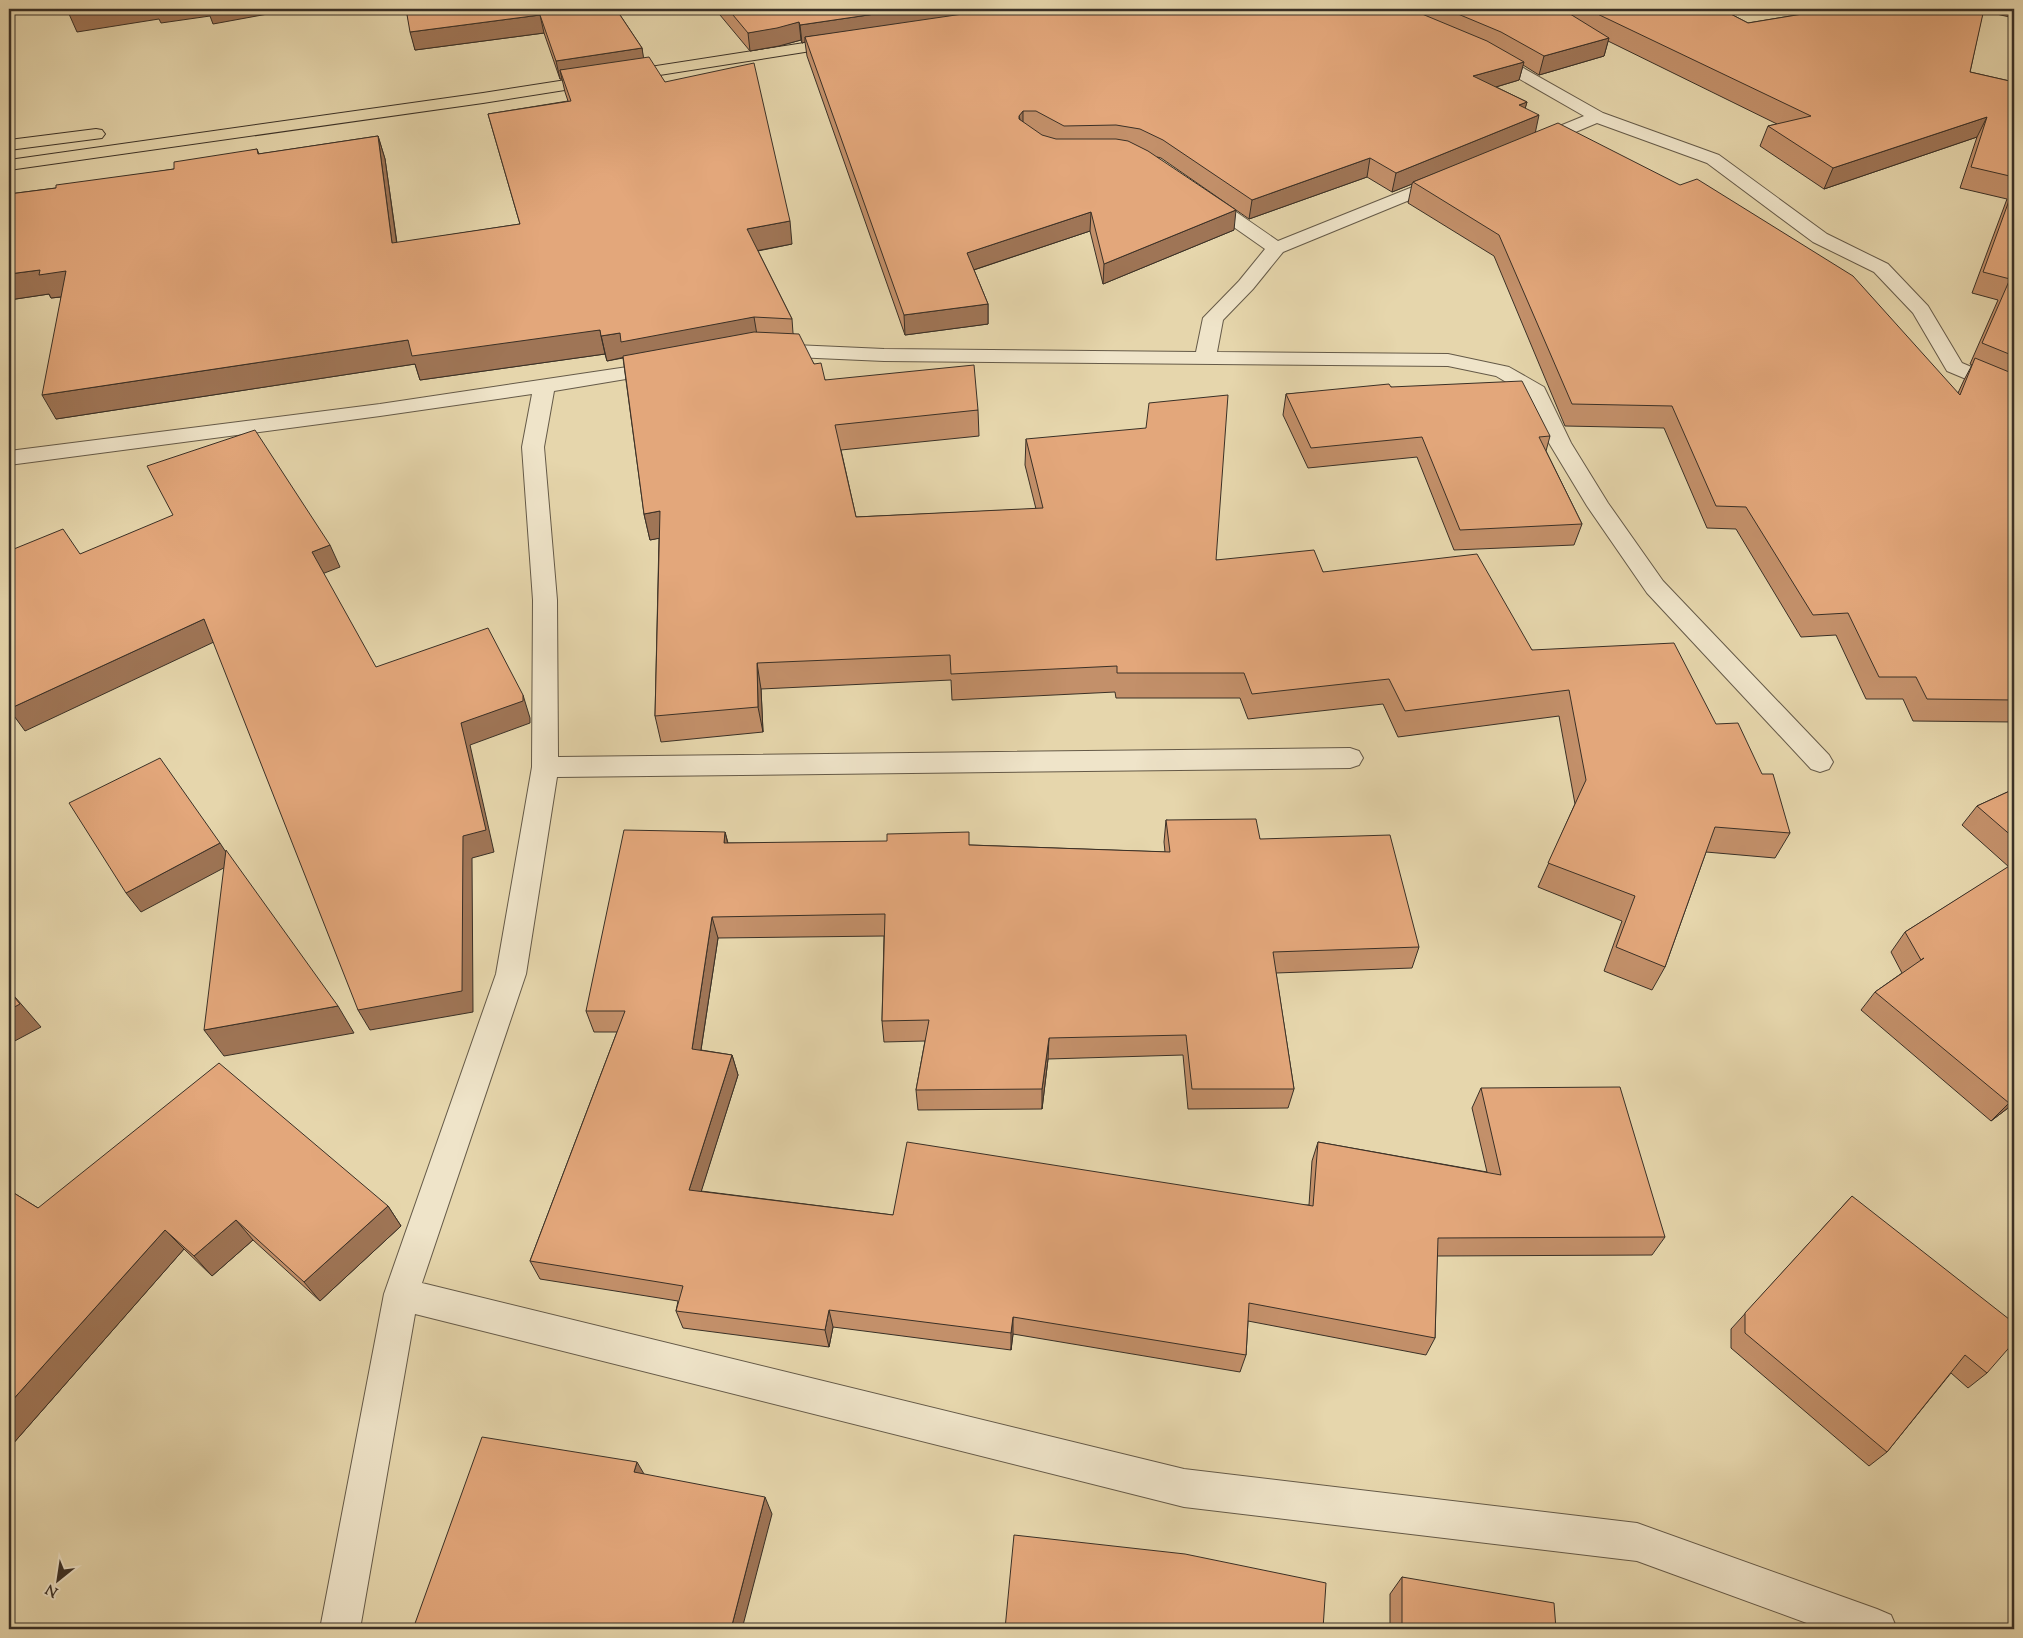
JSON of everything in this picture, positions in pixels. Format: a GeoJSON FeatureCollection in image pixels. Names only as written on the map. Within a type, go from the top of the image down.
{"type":"FeatureCollection","features":[{"type":"Feature","properties":{"kind":"main road"},"geometry":{"type":"LineString","coordinates":[[9,165],[483,98],[856,34],[628,62],[319,105]]}},
{"type":"Feature","properties":{"kind":"main road"},"geometry":{"type":"LineString","coordinates":[[9,145],[108,133]]}},
{"type":"Feature","properties":{"kind":"street"},"geometry":{"type":"LineString","coordinates":[[1472,47],[1490,55],[1597,117],[1713,160],[1820,238],[1881,268],[1921,310],[1954,367],[2014,393]]}},
{"type":"Feature","properties":{"kind":"street"},"geometry":{"type":"LineString","coordinates":[[1514,150],[1597,117]]}},
{"type":"Feature","properties":{"kind":"street"},"geometry":{"type":"LineString","coordinates":[[1205,359],[1213,318],[1246,285],[1276,248],[1460,173]]}},
{"type":"Feature","properties":{"kind":"street"},"geometry":{"type":"LineString","coordinates":[[1191,189],[1276,248]]}},
{"type":"Feature","properties":{"kind":"street"},"geometry":{"type":"LineString","coordinates":[[749,351],[758,349],[884,355],[1448,360],[1502,371],[1537,391],[1560,443],[1598,506],[1655,587],[1820,762]]}},
{"type":"Feature","properties":{"kind":"street"},"geometry":{"type":"LineString","coordinates":[[9,458],[380,410],[616,376],[682,364]]}},
{"type":"Feature","properties":{"kind":"street"},"geometry":{"type":"LineString","coordinates":[[340,1629],[401,1294],[512,974],[545,767],[545,600],[533,447],[544,386]]}},
{"type":"Feature","properties":{"kind":"street"},"geometry":{"type":"LineString","coordinates":[[545,767],[1350,758]]}},
{"type":"Feature","properties":{"kind":"street"},"geometry":{"type":"LineString","coordinates":[[401,1294],[1184,1488],[1637,1542],[1877,1629]]}},
{"type":"Feature","properties":{"kind":"building"},"geometry":{"type":"Polygon","coordinates":[[[69,9],[102,9],[69,14],[69,9]]]}},
{"type":"Feature","properties":{"kind":"building"},"geometry":{"type":"Polygon","coordinates":[[[406,9],[616,9],[642,48],[556,61],[540,15],[410,32],[406,9]]]}},
{"type":"Feature","properties":{"kind":"building"},"geometry":{"type":"Polygon","coordinates":[[[728,9],[853,9],[864,12],[872,9],[909,9],[800,25],[799,22],[748,33],[728,9]]]}},
{"type":"Feature","properties":{"kind":"building"},"geometry":{"type":"Polygon","coordinates":[[[997,9],[1410,9],[1487,41],[1524,62],[1473,76],[1527,102],[1519,105],[1539,115],[1396,173],[1370,158],[1252,200],[1163,140],[1140,129],[1116,125],[1064,126],[1036,111],[1023,111],[1019,119],[1042,135],[1056,139],[1116,139],[1128,141],[1148,151],[1236,210],[1104,264],[1091,212],[967,253],[988,304],[904,315],[805,37],[997,9]]]}},
{"type":"Feature","properties":{"kind":"building"},"geometry":{"type":"Polygon","coordinates":[[[1446,9],[1562,9],[1609,38],[1544,56],[1501,32],[1446,9]]]}},
{"type":"Feature","properties":{"kind":"building"},"geometry":{"type":"Polygon","coordinates":[[[1587,9],[1721,9],[1748,23],[1833,9],[1984,9],[1970,72],[2014,82],[2014,177],[1971,167],[1987,117],[1833,168],[1768,126],[1811,116],[1587,9]]]}},
{"type":"Feature","properties":{"kind":"building"},"geometry":{"type":"Polygon","coordinates":[[[649,57],[665,82],[754,63],[790,221],[747,229],[792,319],[754,317],[621,342],[620,333],[601,336],[600,330],[412,356],[408,340],[42,395],[66,271],[39,275],[40,270],[9,274],[9,194],[56,188],[56,185],[174,169],[174,162],[257,149],[258,154],[378,136],[392,243],[520,224],[488,114],[571,101],[560,70],[649,57]]]}},
{"type":"Feature","properties":{"kind":"building"},"geometry":{"type":"Polygon","coordinates":[[[1558,123],[1680,185],[1697,179],[1853,276],[1960,395],[1975,358],[2014,374],[2014,700],[1927,699],[1916,677],[1879,677],[1848,613],[1813,615],[1746,507],[1716,506],[1672,406],[1572,404],[1499,235],[1413,182],[1558,123]]]}},
{"type":"Feature","properties":{"kind":"building"},"geometry":{"type":"Polygon","coordinates":[[[2014,187],[2014,356],[1982,343],[2010,279],[1983,272],[2014,187]]]}},
{"type":"Feature","properties":{"kind":"building"},"geometry":{"type":"Polygon","coordinates":[[[754,332],[799,334],[814,364],[821,363],[825,380],[974,365],[978,410],[835,425],[856,517],[1043,508],[1026,439],[1146,428],[1149,403],[1228,395],[1216,560],[1314,550],[1323,572],[1477,554],[1532,650],[1674,643],[1716,724],[1738,723],[1762,774],[1773,774],[1790,833],[1715,827],[1665,967],[1616,947],[1635,896],[1548,863],[1586,780],[1569,690],[1405,711],[1389,679],[1252,694],[1244,673],[1117,673],[1117,666],[951,674],[950,655],[757,663],[758,707],[655,716],[660,511],[644,514],[623,356],[754,332]]]}},
{"type":"Feature","properties":{"kind":"building"},"geometry":{"type":"Polygon","coordinates":[[[1522,381],[1550,436],[1539,437],[1582,524],[1460,530],[1422,437],[1311,448],[1286,394],[1389,384],[1391,387],[1522,381]]]}},
{"type":"Feature","properties":{"kind":"building"},"geometry":{"type":"Polygon","coordinates":[[[255,430],[330,545],[312,552],[376,667],[488,628],[523,695],[523,701],[461,723],[486,830],[463,836],[462,991],[358,1010],[204,619],[9,709],[9,551],[63,529],[80,554],[173,515],[147,466],[255,430]]]}},
{"type":"Feature","properties":{"kind":"building"},"geometry":{"type":"Polygon","coordinates":[[[160,758],[220,843],[126,893],[69,803],[160,758]]]}},
{"type":"Feature","properties":{"kind":"building"},"geometry":{"type":"Polygon","coordinates":[[[2014,789],[2014,838],[1977,806],[2014,789]]]}},
{"type":"Feature","properties":{"kind":"building"},"geometry":{"type":"Polygon","coordinates":[[[1256,819],[1260,839],[1390,835],[1419,947],[1273,952],[1294,1089],[1192,1089],[1186,1035],[1049,1038],[1042,1089],[916,1090],[929,1020],[882,1021],[885,914],[712,917],[692,1049],[732,1055],[689,1190],[893,1215],[907,1142],[1313,1206],[1318,1142],[1501,1175],[1481,1088],[1620,1087],[1665,1237],[1438,1238],[1435,1338],[1249,1303],[1246,1355],[1013,1317],[1011,1333],[829,1310],[825,1330],[676,1311],[683,1286],[530,1261],[625,1011],[586,1011],[624,830],[725,832],[724,843],[887,841],[887,834],[969,832],[969,845],[1170,852],[1166,820],[1256,819]]]}},
{"type":"Feature","properties":{"kind":"building"},"geometry":{"type":"Polygon","coordinates":[[[226,850],[338,1006],[204,1030],[226,850]]]}},
{"type":"Feature","properties":{"kind":"building"},"geometry":{"type":"Polygon","coordinates":[[[2014,863],[2014,1099],[2009,1103],[1875,992],[1924,958],[1921,960],[1905,932],[2014,863]]]}},
{"type":"Feature","properties":{"kind":"building"},"geometry":{"type":"Polygon","coordinates":[[[9,991],[20,1004],[9,1010],[9,991]]]}},
{"type":"Feature","properties":{"kind":"building"},"geometry":{"type":"Polygon","coordinates":[[[219,1063],[388,1206],[304,1282],[236,1220],[194,1256],[165,1230],[9,1404],[9,1190],[38,1208],[219,1063]]]}},
{"type":"Feature","properties":{"kind":"building"},"geometry":{"type":"Polygon","coordinates":[[[1852,1196],[2014,1323],[2014,1342],[1987,1373],[1965,1355],[1887,1452],[1745,1333],[1745,1313],[1852,1196]]]}},
{"type":"Feature","properties":{"kind":"building"},"geometry":{"type":"Polygon","coordinates":[[[482,1437],[637,1462],[634,1472],[765,1497],[731,1629],[413,1629],[482,1437]]]}},
{"type":"Feature","properties":{"kind":"building"},"geometry":{"type":"Polygon","coordinates":[[[1014,1535],[1185,1554],[1326,1583],[1323,1629],[1005,1629],[1014,1535]]]}},
{"type":"Feature","properties":{"kind":"building"},"geometry":{"type":"Polygon","coordinates":[[[1402,1577],[1554,1603],[1556,1629],[1402,1629],[1402,1577]]]}}]}
